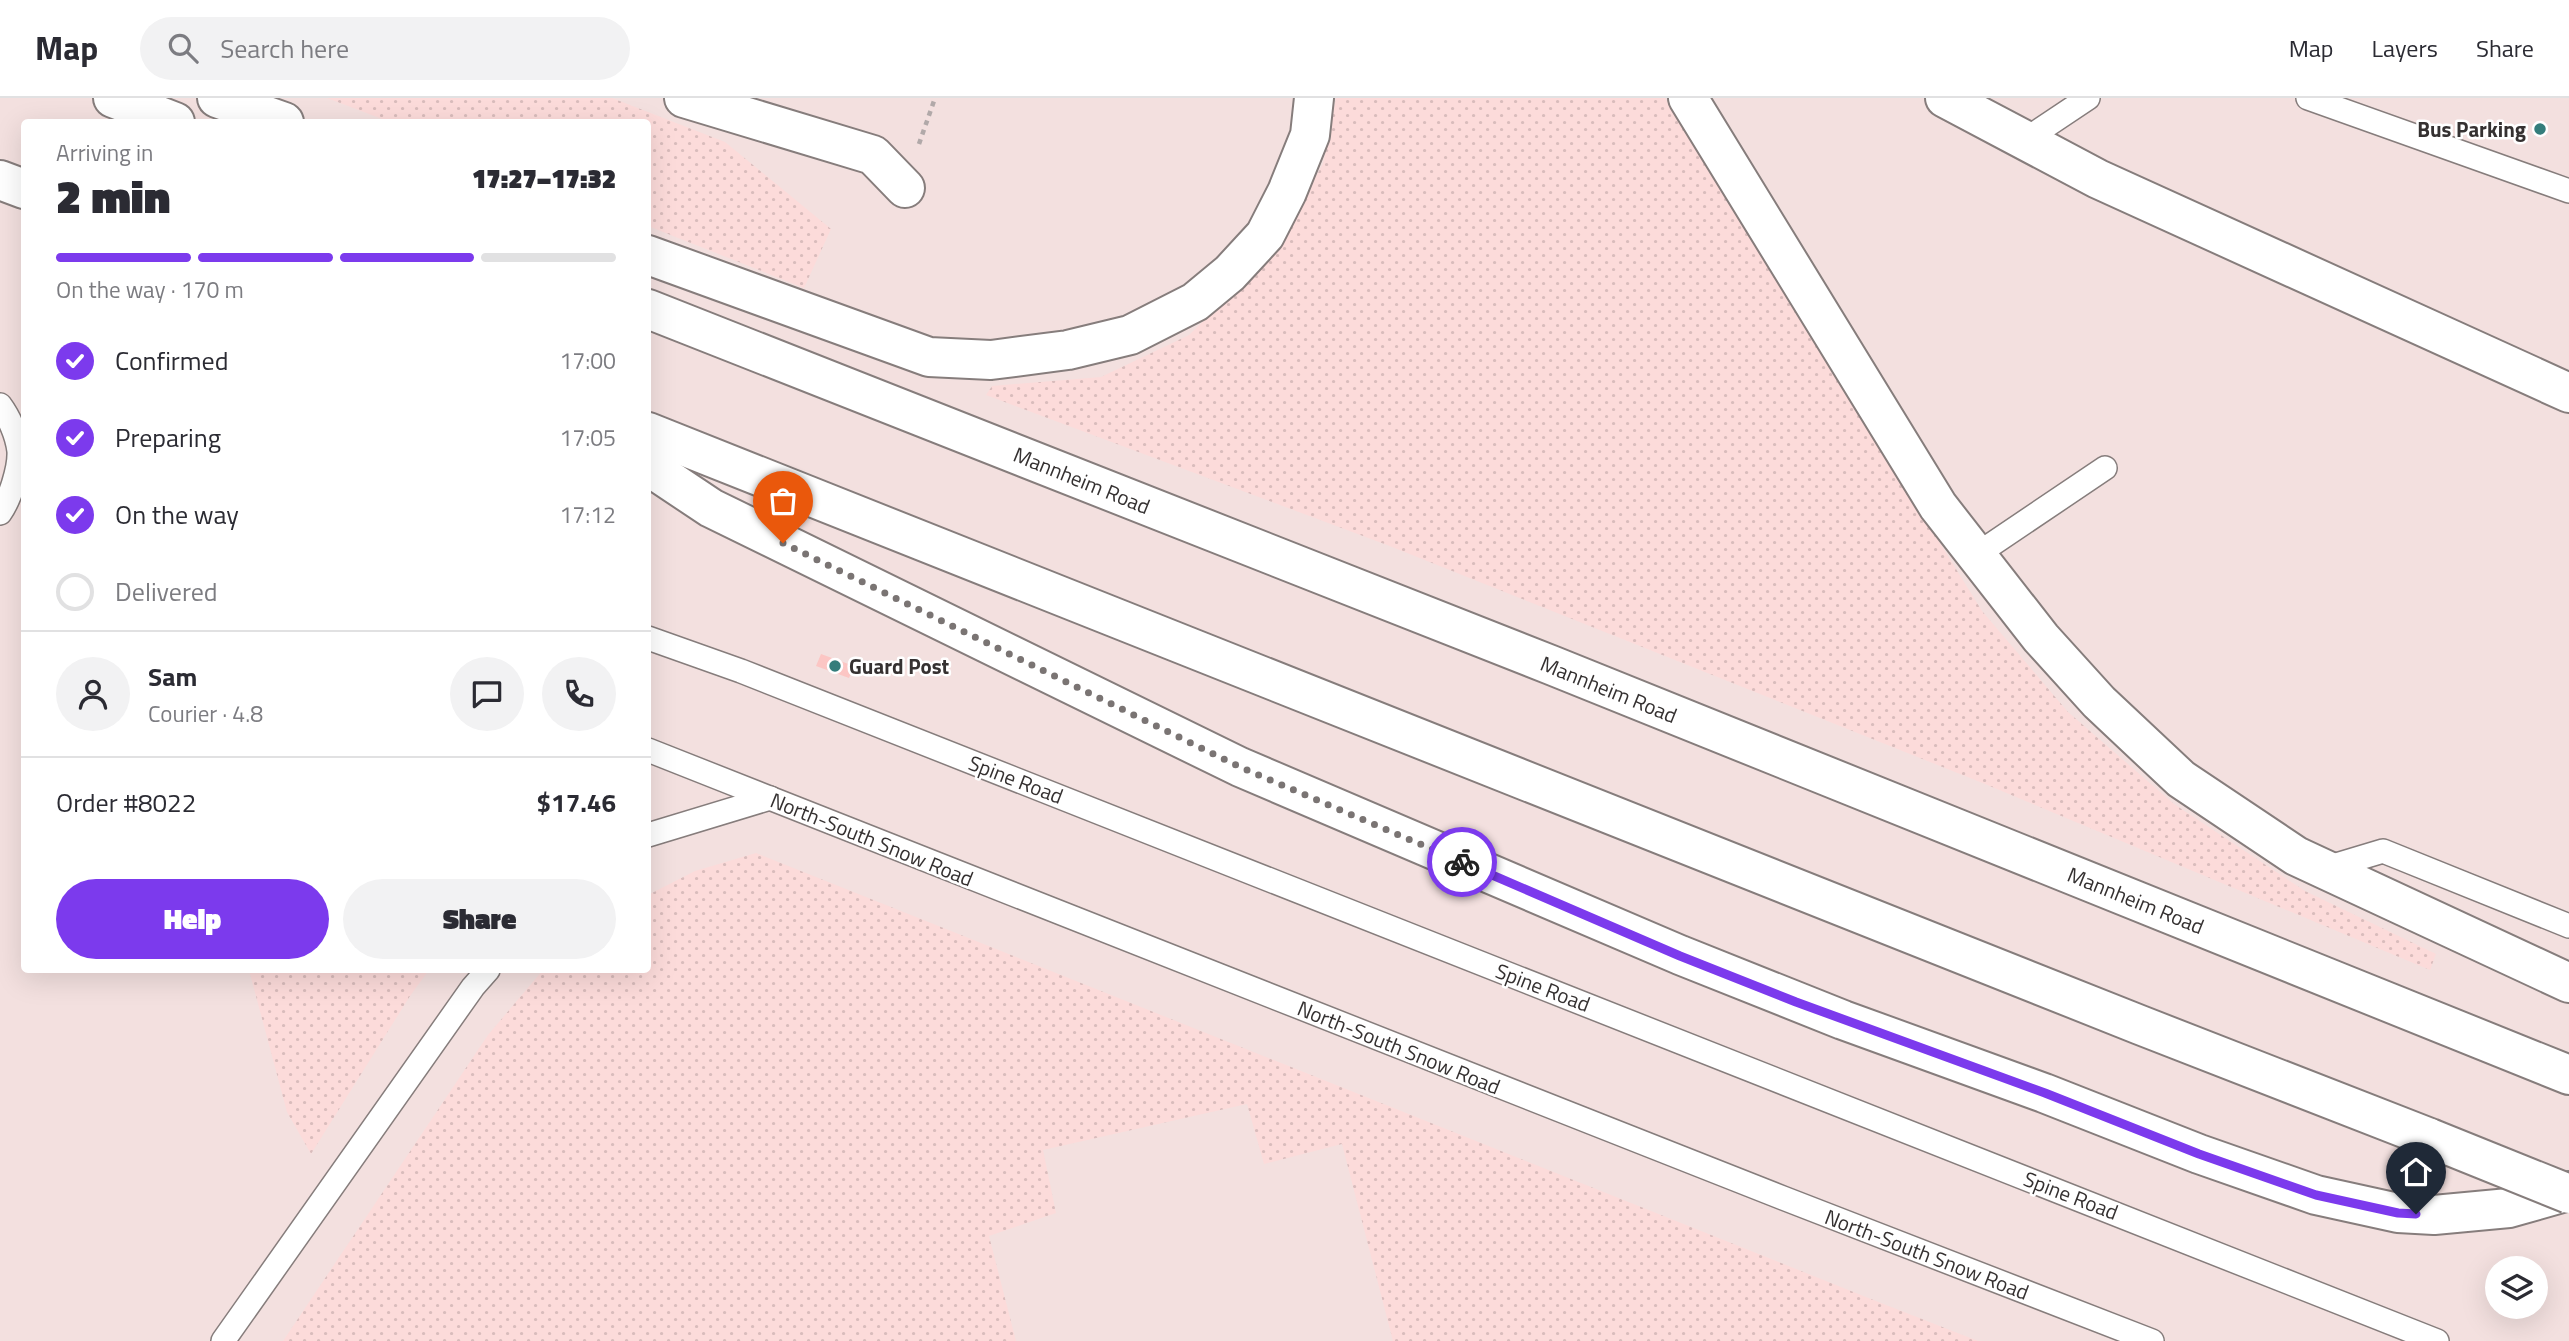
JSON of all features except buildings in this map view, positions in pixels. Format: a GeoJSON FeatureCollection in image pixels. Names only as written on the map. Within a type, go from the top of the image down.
{"type":"FeatureCollection","features":[{"type":"Feature","properties":{"kind":"main road"},"geometry":{"type":"LineString","coordinates":[[113,98],[167,119]]}},
{"type":"Feature","properties":{"kind":"main road"},"geometry":{"type":"LineString","coordinates":[[217,98],[276,119]]}},
{"type":"Feature","properties":{"kind":"main road"},"geometry":{"type":"LineString","coordinates":[[684,98],[873,155],[905,188]]}},
{"type":"Feature","properties":{"kind":"main road"},"geometry":{"type":"LineString","coordinates":[[651,256],[929,357],[991,360],[1068,351],[1129,335],[1195,302],[1230,273],[1265,235],[1287,192],[1310,135],[1314,98]]}},
{"type":"Feature","properties":{"kind":"main road"},"geometry":{"type":"LineString","coordinates":[[1688,98],[1938,506],[2064,665],[2099,702],[2180,779],[2296,856],[2569,983]]}},
{"type":"Feature","properties":{"kind":"main road"},"geometry":{"type":"LineString","coordinates":[[1945,98],[2111,184],[2569,393]]}},
{"type":"Feature","properties":{"kind":"main road"},"geometry":{"type":"LineString","coordinates":[[0,180],[21,188]]}},
{"type":"Feature","properties":{"kind":"main road","name":"Mannheim Road"},"geometry":{"type":"LineString","coordinates":[[651,310],[1551,665],[2556,1070]]}},
{"type":"Feature","properties":{"kind":"main road"},"geometry":{"type":"LineString","coordinates":[[651,433],[2569,1193]]}},
{"type":"Feature","properties":{"kind":"main road"},"geometry":{"type":"LineString","coordinates":[[651,468],[711,508],[1240,767],[1680,956],[1843,1020],[2045,1093],[2199,1154],[2316,1195],[2398,1213],[2434,1215],[2509,1208],[2569,1193]]}},
{"type":"Feature","properties":{"kind":"lane"},"geometry":{"type":"LineString","coordinates":[[2025,140],[2088,98]]}},
{"type":"Feature","properties":{"kind":"lane"},"geometry":{"type":"LineString","coordinates":[[2308,98],[2569,191]]}},
{"type":"Feature","properties":{"kind":"lane"},"geometry":{"type":"LineString","coordinates":[[0,405],[8,417],[19,452],[11,506]]}},
{"type":"Feature","properties":{"kind":"lane"},"geometry":{"type":"LineString","coordinates":[[1976,555],[2105,468]]}},
{"type":"Feature","properties":{"kind":"lane","name":"Spine Road"},"geometry":{"type":"LineString","coordinates":[[651,639],[767,682],[2240,1261],[2437,1341]]}},
{"type":"Feature","properties":{"kind":"lane","name":"North-South Snow Road"},"geometry":{"type":"LineString","coordinates":[[651,751],[2152,1341]]}},
{"type":"Feature","properties":{"kind":"lane"},"geometry":{"type":"LineString","coordinates":[[651,834],[770,799]]}},
{"type":"Feature","properties":{"kind":"lane"},"geometry":{"type":"LineString","coordinates":[[2323,869],[2383,851],[2569,926]]}},
{"type":"Feature","properties":{"kind":"lane"},"geometry":{"type":"LineString","coordinates":[[223,1341],[472,987],[485,973]]}},
{"type":"Feature","properties":{"kind":"shaded area"},"geometry":{"type":"Polygon","coordinates":[[[0,98],[2569,98],[2569,1341],[0,1341],[0,98]]]}},
{"type":"Feature","properties":{"kind":"shaded area"},"geometry":{"type":"Polygon","coordinates":[[[327,98],[612,98],[725,142],[831,229],[804,288],[651,227],[651,119],[382,119],[327,98]]]}},
{"type":"Feature","properties":{"kind":"shaded area"},"geometry":{"type":"Polygon","coordinates":[[[1336,98],[1665,98],[1982,611],[2068,712],[2174,804],[2305,891],[2436,954],[2430,970],[1985,784],[1387,545],[986,395],[992,386],[1101,377],[1189,335],[1268,258],[1323,164],[1336,98]]]}},
{"type":"Feature","properties":{"kind":"shaded area"},"geometry":{"type":"Polygon","coordinates":[[[756,853],[1978,1341],[1393,1341],[1342,1144],[1264,1164],[1247,1104],[1043,1150],[1056,1213],[989,1236],[1016,1341],[283,1341],[488,1035],[540,973],[651,973],[651,893],[695,871],[756,853]]]}},
{"type":"Feature","properties":{"kind":"shaded area"},"geometry":{"type":"Polygon","coordinates":[[[250,973],[427,973],[311,1154],[287,1112],[250,973]]]}},
{"type":"Feature","properties":{"kind":"way so far"},"geometry":{"type":"LineString","coordinates":[[783,543],[1240,767],[1462,862]]}},
{"type":"Feature","properties":{"kind":"place","name":"Bus Parking"},"geometry":{"type":"Point","coordinates":[2540,129]}},
{"type":"Feature","properties":{"kind":"place","name":"Guard Post"},"geometry":{"type":"Point","coordinates":[835,666]}},
{"type":"Feature","properties":{"kind":"route"},"geometry":{"type":"LineString","coordinates":[[1462,862],[1680,956],[1796,1002],[2045,1093],[2199,1154],[2316,1195],[2398,1213],[2416,1214]]}}]}
